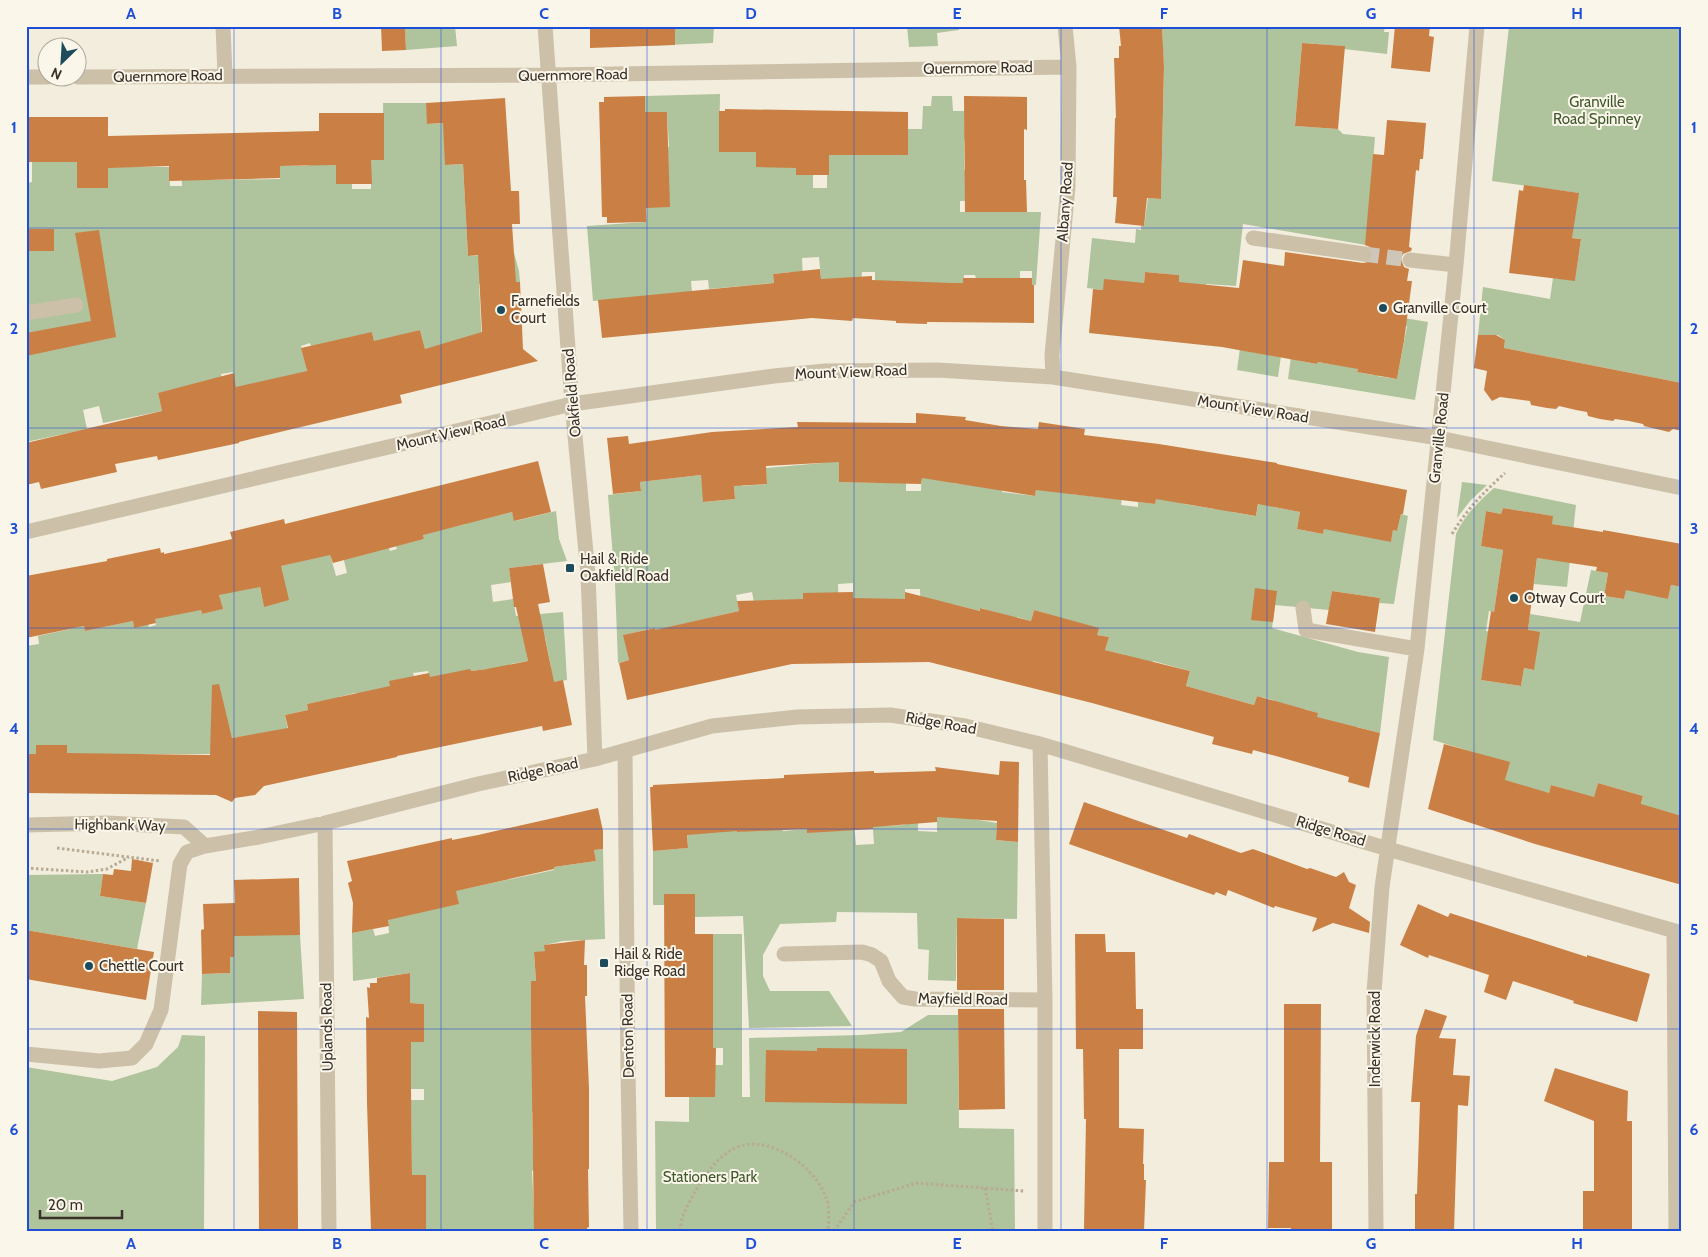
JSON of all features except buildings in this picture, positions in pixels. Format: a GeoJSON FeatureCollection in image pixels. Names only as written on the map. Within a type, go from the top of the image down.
{"type":"FeatureCollection","features":[{"type":"Feature","properties":{"kind":"street"},"geometry":{"type":"LineString","coordinates":[[223,26],[225,75]]}},
{"type":"Feature","properties":{"kind":"street","name":"Oakfield Road"},"geometry":{"type":"LineString","coordinates":[[545,26],[572,404],[588,574],[595,759]]}},
{"type":"Feature","properties":{"kind":"street","name":"Albany Road"},"geometry":{"type":"LineString","coordinates":[[1053,377],[1052,355],[1068,187],[1069,67],[1065,26]]}},
{"type":"Feature","properties":{"kind":"street","name":"Granville Road"},"geometry":{"type":"LineString","coordinates":[[1388,849],[1417,649],[1456,266],[1477,26]]}},
{"type":"Feature","properties":{"kind":"street","name":"Quernmore Road"},"geometry":{"type":"LineString","coordinates":[[88,77],[548,75],[1069,67]]}},
{"type":"Feature","properties":{"kind":"street"},"geometry":{"type":"LineString","coordinates":[[1253,238],[1364,254]]}},
{"type":"Feature","properties":{"kind":"street"},"geometry":{"type":"LineString","coordinates":[[1410,260],[1456,266]]}},
{"type":"Feature","properties":{"kind":"street"},"geometry":{"type":"LineString","coordinates":[[26,313],[76,305]]}},
{"type":"Feature","properties":{"kind":"street","name":"Mount View Road"},"geometry":{"type":"LineString","coordinates":[[26,532],[572,404],[774,376],[825,371],[937,370],[1053,377],[1438,438],[1682,488]]}},
{"type":"Feature","properties":{"kind":"street"},"geometry":{"type":"LineString","coordinates":[[1303,608],[1306,630],[1417,649]]}},
{"type":"Feature","properties":{"kind":"street","name":"Ridge Road"},"geometry":{"type":"LineString","coordinates":[[184,858],[205,846],[325,823],[478,784],[595,759],[712,726],[797,717],[890,715],[965,726],[1040,744],[1388,849],[1678,932]]}},
{"type":"Feature","properties":{"kind":"street"},"geometry":{"type":"LineString","coordinates":[[1040,744],[1045,1000],[1045,1231]]}},
{"type":"Feature","properties":{"kind":"street","name":"Denton Road"},"geometry":{"type":"LineString","coordinates":[[625,750],[631,1231]]}},
{"type":"Feature","properties":{"kind":"street","name":"Highbank Way"},"geometry":{"type":"LineString","coordinates":[[26,825],[108,823],[184,827],[205,846]]}},
{"type":"Feature","properties":{"kind":"street","name":"Uplands Road"},"geometry":{"type":"LineString","coordinates":[[325,823],[329,1231]]}},
{"type":"Feature","properties":{"kind":"street","name":"Inderwick Road"},"geometry":{"type":"LineString","coordinates":[[1376,1231],[1374,992],[1382,887],[1388,849]]}},
{"type":"Feature","properties":{"kind":"street"},"geometry":{"type":"LineString","coordinates":[[26,1054],[99,1061],[132,1058],[146,1044],[161,1010],[184,858]]}},
{"type":"Feature","properties":{"kind":"street"},"geometry":{"type":"LineString","coordinates":[[1676,1231],[1678,932]]}},
{"type":"Feature","properties":{"kind":"street","name":"Mayfield Road"},"geometry":{"type":"LineString","coordinates":[[784,954],[862,952],[880,962],[884,972],[903,997],[915,999],[1045,1000]]}},
{"type":"Feature","properties":{"kind":"path"},"geometry":{"type":"LineString","coordinates":[[1449,538],[1469,508],[1524,456]]}},
{"type":"Feature","properties":{"kind":"path"},"geometry":{"type":"LineString","coordinates":[[54,847],[129,856],[184,858]]}},
{"type":"Feature","properties":{"kind":"path"},"geometry":{"type":"LineString","coordinates":[[26,868],[87,872],[107,869],[129,856]]}},
{"type":"Feature","properties":{"kind":"path"},"geometry":{"type":"LineString","coordinates":[[680,1231],[683,1214],[704,1176],[730,1150],[750,1144],[769,1145],[788,1154],[804,1166],[819,1184],[828,1203],[828,1231]]}},
{"type":"Feature","properties":{"kind":"path"},"geometry":{"type":"LineString","coordinates":[[834,1231],[854,1202],[916,1183],[1045,1193]]}},
{"type":"Feature","properties":{"kind":"path"},"geometry":{"type":"LineString","coordinates":[[985,1188],[993,1231]]}},
{"type":"Feature","properties":{"kind":"green space"},"geometry":{"type":"Polygon","coordinates":[[[405,26],[455,26],[457,46],[406,50],[405,26]]]}},
{"type":"Feature","properties":{"kind":"green space"},"geometry":{"type":"Polygon","coordinates":[[[639,26],[714,27],[713,43],[644,46],[643,28],[639,26]]]}},
{"type":"Feature","properties":{"kind":"green space"},"geometry":{"type":"Polygon","coordinates":[[[907,26],[959,26],[959,30],[937,33],[938,46],[909,47],[907,26]]]}},
{"type":"Feature","properties":{"kind":"green space"},"geometry":{"type":"Polygon","coordinates":[[[1162,26],[1385,26],[1384,32],[1389,32],[1387,54],[1344,49],[1344,46],[1302,43],[1295,126],[1338,129],[1343,134],[1375,137],[1366,245],[1243,224],[1236,286],[1206,284],[1205,295],[1177,301],[1179,275],[1145,272],[1143,290],[1087,288],[1092,238],[1135,243],[1136,229],[1141,230],[1141,226],[1144,226],[1148,198],[1161,199],[1164,71],[1162,26]]]}},
{"type":"Feature","properties":{"kind":"green space","name":"Granville Road Spinney"},"geometry":{"type":"Polygon","coordinates":[[[1509,26],[1682,26],[1682,383],[1504,348],[1505,340],[1498,335],[1478,335],[1483,287],[1550,299],[1553,278],[1575,280],[1581,239],[1561,236],[1578,193],[1492,181],[1509,26]]]}},
{"type":"Feature","properties":{"kind":"green space"},"geometry":{"type":"Polygon","coordinates":[[[720,94],[719,152],[756,152],[756,167],[781,167],[796,152],[796,175],[813,175],[813,188],[827,188],[829,151],[838,155],[908,155],[908,129],[922,129],[923,106],[931,106],[932,96],[952,96],[953,111],[982,111],[983,140],[964,140],[964,170],[981,170],[982,201],[960,201],[960,212],[1041,212],[1036,285],[1032,285],[1032,271],[1020,271],[1020,285],[976,278],[975,275],[964,275],[963,283],[875,285],[875,272],[862,272],[861,283],[821,279],[819,257],[802,258],[803,281],[792,282],[791,272],[773,274],[774,283],[709,289],[708,280],[691,281],[692,292],[593,301],[587,226],[646,222],[649,148],[669,147],[667,112],[645,112],[645,96],[720,94]]]}},
{"type":"Feature","properties":{"kind":"green space"},"geometry":{"type":"Polygon","coordinates":[[[383,103],[426,103],[428,124],[461,122],[445,153],[446,165],[463,164],[468,256],[514,253],[519,271],[520,282],[479,284],[482,345],[425,349],[420,330],[405,334],[378,357],[372,332],[318,372],[310,343],[301,346],[307,372],[237,391],[233,372],[221,374],[226,395],[158,393],[162,411],[103,423],[99,406],[83,410],[87,429],[26,442],[26,183],[32,182],[32,162],[77,162],[77,188],[108,188],[108,167],[169,167],[170,186],[182,186],[181,167],[213,180],[280,179],[280,166],[306,166],[336,160],[336,184],[352,184],[352,189],[371,189],[371,160],[384,160],[383,103]]]}},
{"type":"Feature","properties":{"kind":"green space"},"geometry":{"type":"Polygon","coordinates":[[[1404,318],[1428,322],[1415,400],[1288,379],[1291,357],[1317,364],[1318,362],[1358,368],[1357,372],[1373,375],[1374,372],[1378,373],[1377,376],[1397,379],[1407,326],[1403,325],[1404,318]]]}},
{"type":"Feature","properties":{"kind":"green space"},"geometry":{"type":"Polygon","coordinates":[[[1240,348],[1266,355],[1281,356],[1278,377],[1237,370],[1240,348]]]}},
{"type":"Feature","properties":{"kind":"green space"},"geometry":{"type":"Polygon","coordinates":[[[839,460],[839,482],[906,483],[906,491],[921,491],[922,461],[953,483],[985,487],[1004,468],[1002,492],[1035,496],[1039,470],[1072,494],[1106,498],[1108,479],[1124,481],[1121,505],[1138,507],[1138,502],[1155,504],[1158,483],[1184,504],[1215,509],[1234,497],[1232,512],[1256,516],[1259,501],[1274,507],[1300,512],[1297,529],[1323,534],[1326,517],[1391,541],[1393,530],[1397,531],[1401,514],[1408,516],[1394,604],[1379,603],[1380,598],[1332,591],[1329,610],[1275,605],[1272,628],[1358,652],[1389,657],[1380,733],[1357,727],[1355,737],[1315,724],[1317,713],[1305,709],[1302,720],[1273,700],[1257,696],[1254,705],[1186,686],[1190,671],[1153,661],[1148,674],[1122,667],[1125,655],[1105,650],[1109,637],[1097,635],[1039,651],[1048,614],[1034,610],[1031,621],[1017,617],[1010,643],[988,637],[995,612],[981,608],[980,611],[952,604],[946,629],[921,623],[920,589],[905,589],[905,599],[853,600],[853,583],[838,584],[839,626],[821,626],[820,593],[803,593],[803,599],[760,632],[752,592],[736,595],[739,611],[666,628],[661,654],[654,628],[624,635],[629,660],[618,663],[615,583],[608,495],[641,491],[640,482],[701,475],[704,502],[735,499],[733,470],[740,470],[742,486],[767,484],[766,468],[839,460]]]}},
{"type":"Feature","properties":{"kind":"green space"},"geometry":{"type":"Polygon","coordinates":[[[1462,482],[1487,485],[1470,501],[1457,518],[1462,482]]]}},
{"type":"Feature","properties":{"kind":"green space"},"geometry":{"type":"Polygon","coordinates":[[[1494,488],[1576,505],[1567,587],[1534,584],[1537,558],[1560,561],[1565,526],[1552,524],[1552,516],[1503,508],[1501,514],[1486,511],[1481,546],[1503,550],[1494,612],[1489,611],[1486,631],[1493,632],[1481,680],[1521,686],[1524,668],[1533,670],[1528,630],[1530,614],[1580,622],[1591,570],[1608,573],[1604,596],[1624,599],[1628,577],[1668,599],[1671,585],[1682,587],[1682,816],[1641,805],[1643,796],[1598,783],[1591,810],[1568,790],[1551,785],[1549,793],[1503,788],[1509,763],[1433,740],[1456,534],[1472,509],[1494,488]]]}},
{"type":"Feature","properties":{"kind":"green space"},"geometry":{"type":"Polygon","coordinates":[[[556,511],[559,539],[567,561],[509,568],[511,582],[491,585],[493,602],[513,599],[516,616],[563,612],[567,680],[548,683],[551,667],[545,637],[524,641],[528,661],[511,664],[492,694],[487,669],[471,671],[435,701],[428,671],[413,673],[414,676],[395,707],[355,693],[339,697],[346,728],[321,701],[307,704],[308,710],[285,715],[289,736],[253,735],[232,738],[228,724],[210,754],[67,754],[67,745],[36,745],[36,754],[26,754],[26,646],[39,644],[38,636],[84,626],[85,631],[133,621],[134,627],[148,624],[149,627],[156,625],[155,619],[198,600],[202,614],[222,609],[219,595],[257,575],[264,606],[281,566],[330,554],[336,576],[347,573],[342,552],[389,548],[390,551],[397,549],[396,546],[424,539],[421,526],[447,520],[449,528],[466,524],[464,515],[480,520],[512,512],[515,521],[556,511]]]}},
{"type":"Feature","properties":{"kind":"green space"},"geometry":{"type":"Polygon","coordinates":[[[937,813],[997,823],[996,840],[1018,842],[1017,919],[957,918],[956,981],[928,980],[929,950],[918,949],[917,913],[837,912],[836,922],[780,924],[763,955],[763,976],[770,991],[829,991],[852,1026],[749,1028],[743,916],[695,917],[695,895],[665,905],[653,905],[653,851],[688,848],[687,833],[723,832],[723,823],[736,823],[737,832],[782,827],[783,831],[807,829],[807,833],[854,824],[856,845],[874,844],[872,814],[882,826],[904,825],[918,818],[918,831],[937,832],[937,813]]]}},
{"type":"Feature","properties":{"kind":"green space"},"geometry":{"type":"Polygon","coordinates":[[[603,849],[605,939],[563,941],[545,945],[545,951],[534,953],[536,981],[531,981],[546,1025],[531,1026],[532,1040],[546,1084],[532,1084],[532,1096],[546,1112],[532,1112],[533,1154],[546,1170],[532,1171],[534,1212],[547,1229],[534,1229],[534,1231],[426,1231],[426,1215],[413,1215],[426,1184],[426,1176],[412,1175],[411,1100],[424,1100],[424,1089],[411,1089],[410,1042],[424,1031],[424,1004],[410,1003],[410,973],[353,981],[352,933],[373,929],[375,936],[389,933],[388,919],[458,904],[455,887],[464,889],[554,870],[554,867],[596,861],[594,850],[603,849]]]}},
{"type":"Feature","properties":{"kind":"green space"},"geometry":{"type":"Polygon","coordinates":[[[103,874],[100,896],[146,903],[137,949],[26,930],[26,875],[103,874]]]}},
{"type":"Feature","properties":{"kind":"green space"},"geometry":{"type":"Polygon","coordinates":[[[234,934],[300,935],[304,999],[201,1005],[202,974],[230,973],[230,957],[234,957],[234,934]]]}},
{"type":"Feature","properties":{"kind":"green space","name":"Stationers Park"},"geometry":{"type":"Polygon","coordinates":[[[713,934],[742,934],[742,1097],[750,1097],[749,1038],[901,1032],[928,1015],[958,1015],[959,1128],[1014,1129],[1015,1231],[656,1231],[655,1121],[689,1122],[689,1097],[715,1065],[723,1065],[723,1048],[713,1048],[713,934]]]}},
{"type":"Feature","properties":{"kind":"green space"},"geometry":{"type":"Polygon","coordinates":[[[182,1035],[205,1036],[204,1231],[26,1231],[26,1067],[112,1081],[157,1067],[178,1047],[182,1035]]]}},
{"type":"Feature","properties":{"kind":"tunnel"},"geometry":{"type":"LineString","coordinates":[[1364,254],[1410,260]]}},
{"type":"Feature","properties":{"kind":"place","name":"Granville Court"},"geometry":{"type":"Point","coordinates":[1383,308]}},
{"type":"Feature","properties":{"kind":"place","name":"Farnefields Court"},"geometry":{"type":"Point","coordinates":[501,310]}},
{"type":"Feature","properties":{"kind":"place","name":"Hail & Ride Oakfield Road"},"geometry":{"type":"Point","coordinates":[570,568]}},
{"type":"Feature","properties":{"kind":"place","name":"Otway Court"},"geometry":{"type":"Point","coordinates":[1514,598]}},
{"type":"Feature","properties":{"kind":"place","name":"Hail & Ride Ridge Road"},"geometry":{"type":"Point","coordinates":[604,963]}},
{"type":"Feature","properties":{"kind":"place","name":"Chettle Court"},"geometry":{"type":"Point","coordinates":[89,966]}}]}
